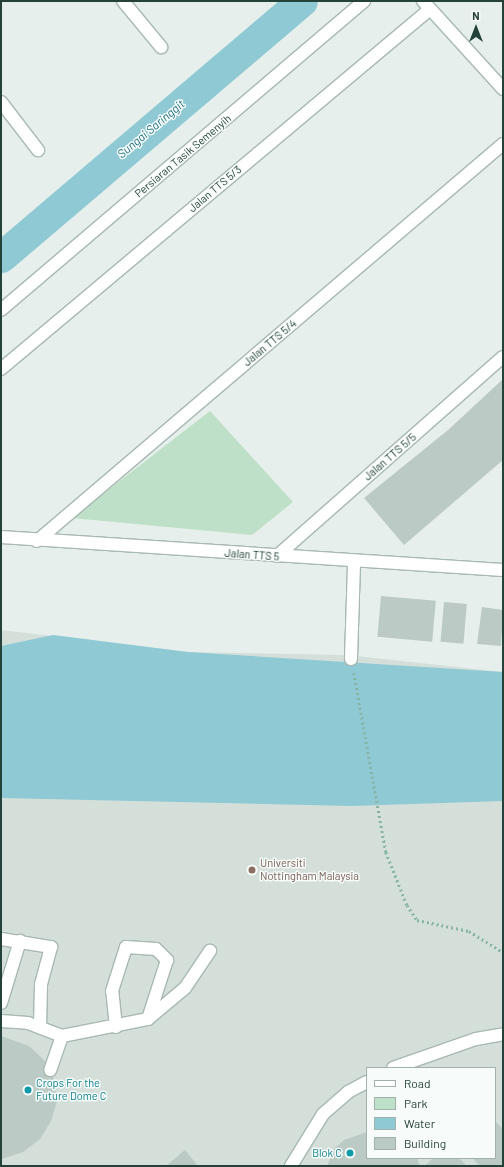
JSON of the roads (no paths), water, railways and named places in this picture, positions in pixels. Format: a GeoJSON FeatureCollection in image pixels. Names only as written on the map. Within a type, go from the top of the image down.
{"type":"FeatureCollection","features":[{"type":"Feature","properties":{"kind":"street"},"geometry":{"type":"LineString","coordinates":[[123,1],[161,47]]}},
{"type":"Feature","properties":{"kind":"street","name":"Persiaran Tasik Semenyih"},"geometry":{"type":"LineString","coordinates":[[1,310],[364,1]]}},
{"type":"Feature","properties":{"kind":"street"},"geometry":{"type":"LineString","coordinates":[[426,5],[503,89]]}},
{"type":"Feature","properties":{"kind":"street","name":"Jalan TTS 5/3"},"geometry":{"type":"LineString","coordinates":[[1,368],[426,5]]}},
{"type":"Feature","properties":{"kind":"street"},"geometry":{"type":"LineString","coordinates":[[1,102],[38,150]]}},
{"type":"Feature","properties":{"kind":"street","name":"Jalan TTS 5/4"},"geometry":{"type":"LineString","coordinates":[[37,541],[503,144]]}},
{"type":"Feature","properties":{"kind":"street","name":"Jalan TTS 5/5"},"geometry":{"type":"LineString","coordinates":[[277,556],[503,357]]}},
{"type":"Feature","properties":{"kind":"street","name":"Jalan TTS 5"},"geometry":{"type":"LineString","coordinates":[[1,537],[37,541],[277,556],[354,563],[501,568]]}},
{"type":"Feature","properties":{"kind":"street"},"geometry":{"type":"LineString","coordinates":[[351,659],[354,563]]}},
{"type":"Feature","properties":{"kind":"street"},"geometry":{"type":"LineString","coordinates":[[1,939],[51,947],[41,984],[40,1027]]}},
{"type":"Feature","properties":{"kind":"street"},"geometry":{"type":"LineString","coordinates":[[1,1003],[20,941]]}},
{"type":"Feature","properties":{"kind":"street"},"geometry":{"type":"LineString","coordinates":[[116,1027],[112,991],[126,947],[156,949],[167,960],[148,1018]]}},
{"type":"Feature","properties":{"kind":"street"},"geometry":{"type":"LineString","coordinates":[[1,1021],[40,1027],[62,1036],[116,1027],[148,1018],[185,988],[210,951]]}},
{"type":"Feature","properties":{"kind":"street"},"geometry":{"type":"LineString","coordinates":[[396,1067],[476,1039],[503,1034]]}},
{"type":"Feature","properties":{"kind":"street"},"geometry":{"type":"LineString","coordinates":[[50,1070],[62,1036]]}},
{"type":"Feature","properties":{"kind":"street"},"geometry":{"type":"LineString","coordinates":[[291,1166],[323,1114],[348,1092],[366,1083]]}},
{"type":"Feature","properties":{"kind":"water"},"geometry":{"type":"Polygon","coordinates":[[[53,635],[188,652],[503,672],[503,801],[351,806],[1,798],[1,646],[53,635]]]}},
{"type":"Feature","properties":{"kind":"waterway","name":"Sungai Saringgit"},"geometry":{"type":"LineString","coordinates":[[1,257],[302,1]]}},
{"type":"Feature","properties":{"kind":"place","name":"Universiti Nottingham Malaysia"},"geometry":{"type":"Point","coordinates":[252,870]}},
{"type":"Feature","properties":{"kind":"place","name":"Crops For the Future Dome C"},"geometry":{"type":"Point","coordinates":[28,1090]}},
{"type":"Feature","properties":{"kind":"place","name":"Blok C"},"geometry":{"type":"Point","coordinates":[350,1153]}}]}
